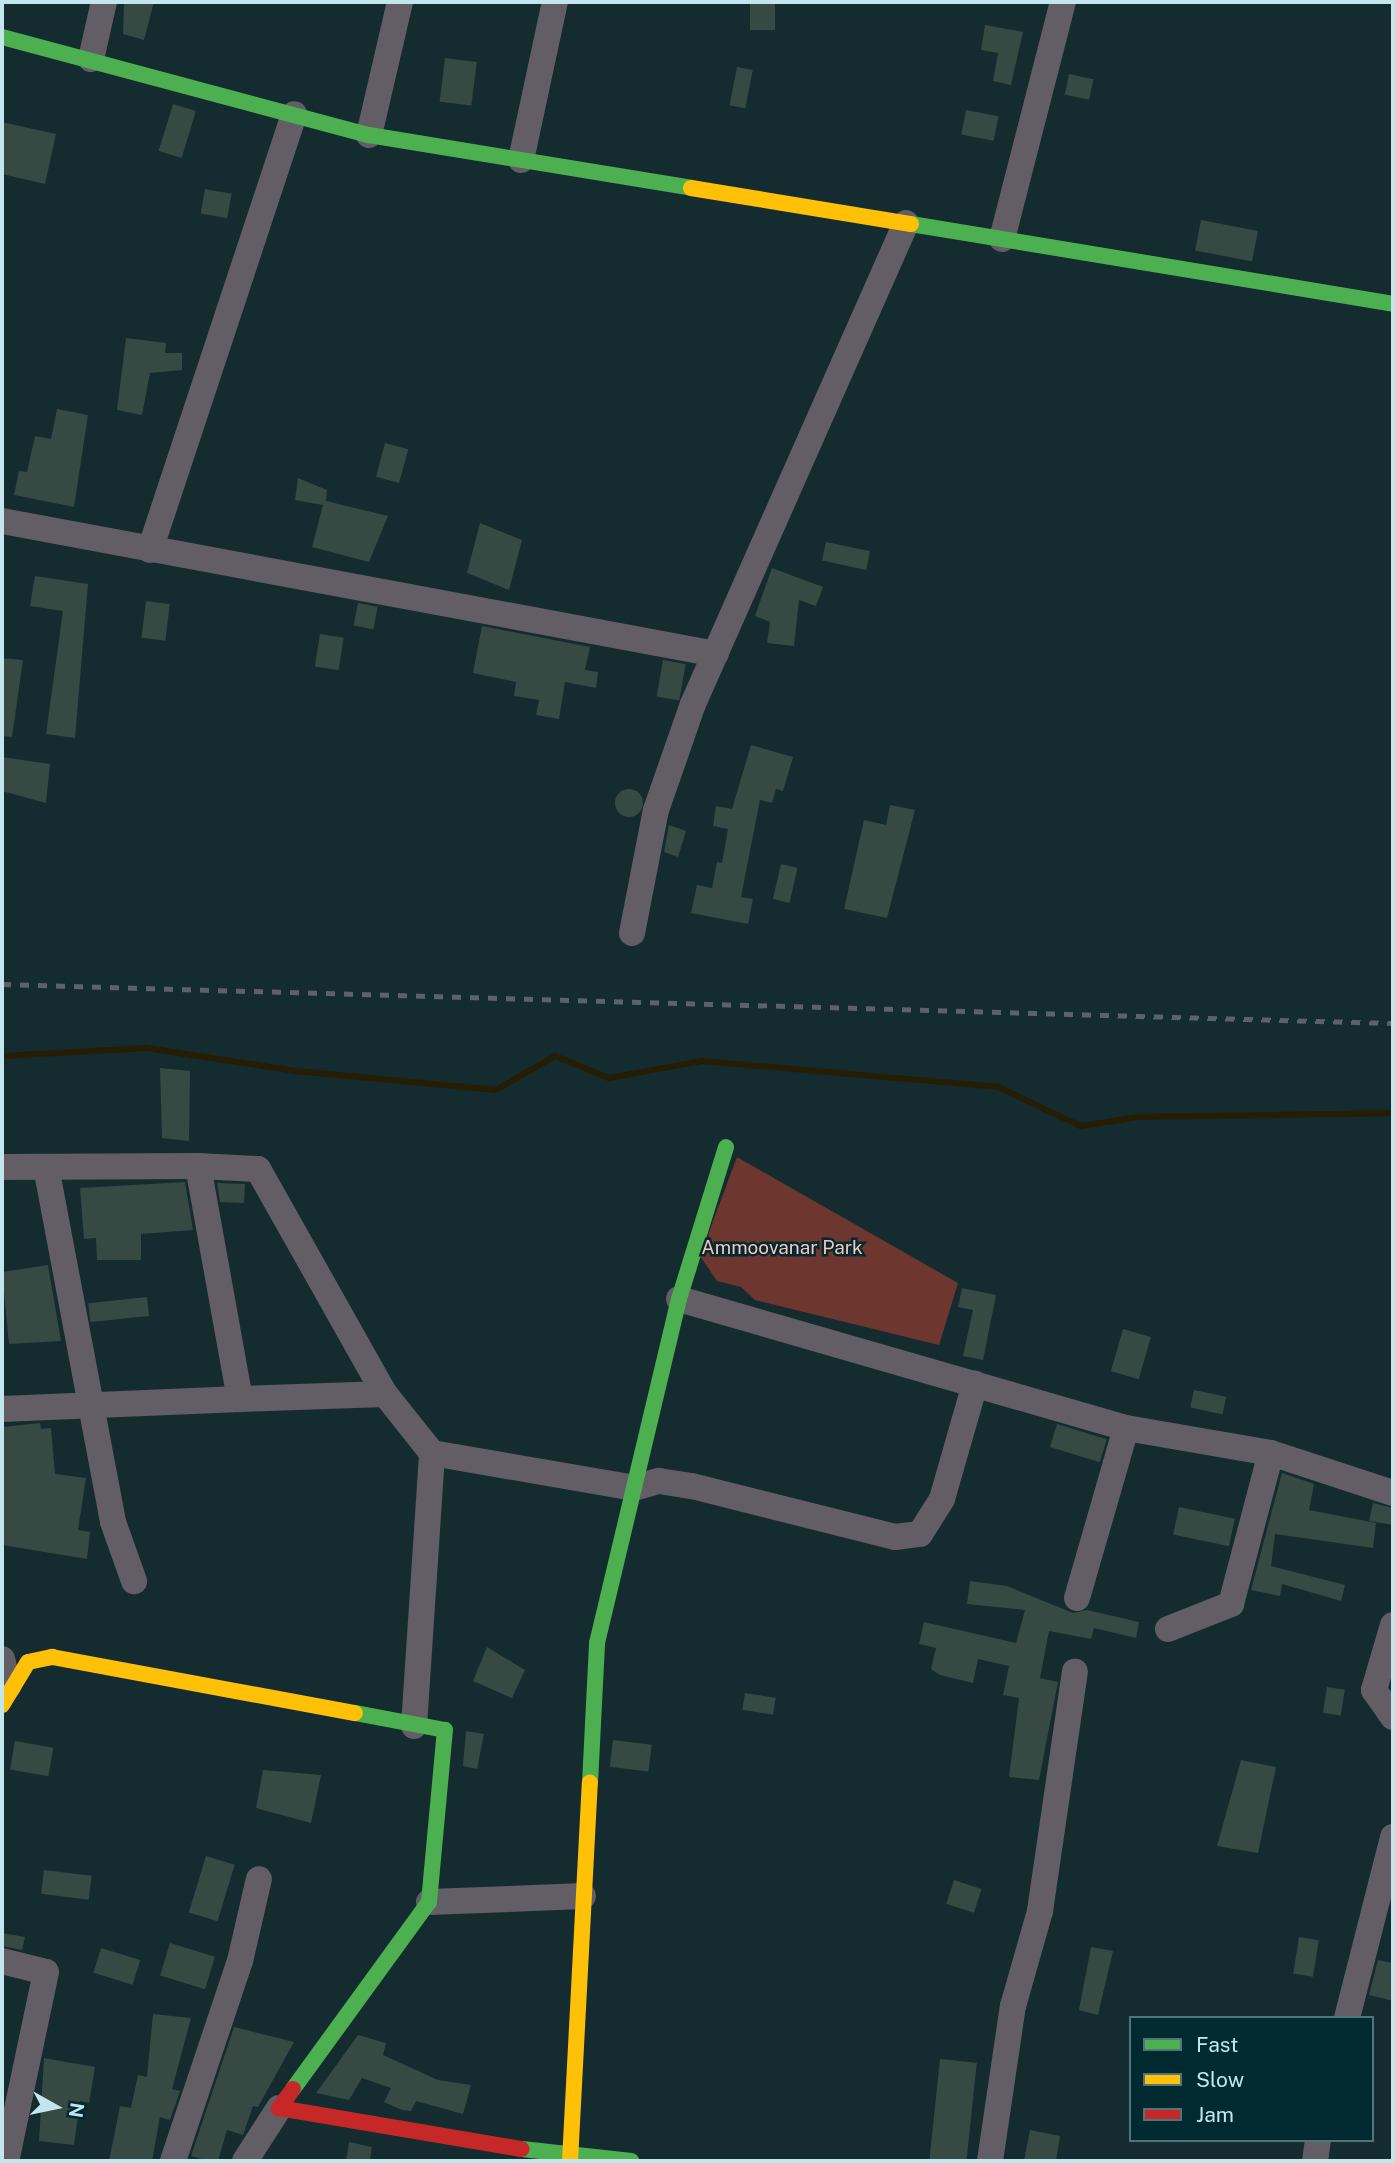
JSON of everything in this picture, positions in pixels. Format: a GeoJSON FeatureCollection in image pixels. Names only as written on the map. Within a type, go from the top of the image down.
{"type":"FeatureCollection","features":[{"type":"Feature","properties":{"kind":"street"},"geometry":{"type":"LineString","coordinates":[[91,59],[104,2]]}},
{"type":"Feature","properties":{"kind":"street"},"geometry":{"type":"LineString","coordinates":[[369,135],[400,2]]}},
{"type":"Feature","properties":{"kind":"street"},"geometry":{"type":"LineString","coordinates":[[521,160],[555,2]]}},
{"type":"Feature","properties":{"kind":"street"},"geometry":{"type":"LineString","coordinates":[[1002,239],[1063,2]]}},
{"type":"Feature","properties":{"kind":"street"},"geometry":{"type":"LineString","coordinates":[[2,37],[369,135],[1393,304]]}},
{"type":"Feature","properties":{"kind":"street"},"geometry":{"type":"LineString","coordinates":[[150,550],[294,114]]}},
{"type":"Feature","properties":{"kind":"street"},"geometry":{"type":"LineString","coordinates":[[632,933],[656,810],[716,654],[906,223]]}},
{"type":"Feature","properties":{"kind":"street"},"geometry":{"type":"LineString","coordinates":[[2,521],[716,654]]}},
{"type":"Feature","properties":{"kind":"street"},"geometry":{"type":"LineString","coordinates":[[570,2158],[597,1643],[679,1298],[726,1147]]}},
{"type":"Feature","properties":{"kind":"street"},"geometry":{"type":"LineString","coordinates":[[2,1167],[198,1166],[258,1169],[385,1394],[432,1453],[634,1488],[659,1481],[681,1484],[895,1537],[920,1534],[942,1499],[975,1384]]}},
{"type":"Feature","properties":{"kind":"street"},"geometry":{"type":"LineString","coordinates":[[198,1166],[240,1399]]}},
{"type":"Feature","properties":{"kind":"street"},"geometry":{"type":"LineString","coordinates":[[46,1167],[88,1406],[113,1522],[134,1581]]}},
{"type":"Feature","properties":{"kind":"street"},"geometry":{"type":"LineString","coordinates":[[679,1298],[1126,1428],[1271,1453],[1393,1493]]}},
{"type":"Feature","properties":{"kind":"street"},"geometry":{"type":"LineString","coordinates":[[2,1409],[385,1394]]}},
{"type":"Feature","properties":{"kind":"street"},"geometry":{"type":"LineString","coordinates":[[1077,1598],[1126,1428]]}},
{"type":"Feature","properties":{"kind":"street"},"geometry":{"type":"LineString","coordinates":[[414,1726],[432,1453]]}},
{"type":"Feature","properties":{"kind":"street"},"geometry":{"type":"LineString","coordinates":[[1168,1629],[1231,1604],[1271,1453]]}},
{"type":"Feature","properties":{"kind":"street"},"geometry":{"type":"LineString","coordinates":[[1393,1625],[1374,1690],[1393,1717]]}},
{"type":"Feature","properties":{"kind":"street"},"geometry":{"type":"LineString","coordinates":[[5,1695],[27,1662],[52,1657],[445,1730],[429,1902],[279,2108],[245,2161]]}},
{"type":"Feature","properties":{"kind":"street"},"geometry":{"type":"LineString","coordinates":[[2,1659],[5,1695]]}},
{"type":"Feature","properties":{"kind":"street"},"geometry":{"type":"LineString","coordinates":[[990,2161],[1013,2006],[1040,1911],[1075,1672]]}},
{"type":"Feature","properties":{"kind":"street"},"geometry":{"type":"LineString","coordinates":[[1348,2016],[1393,1837]]}},
{"type":"Feature","properties":{"kind":"street"},"geometry":{"type":"LineString","coordinates":[[173,2161],[240,1961],[259,1878]]}},
{"type":"Feature","properties":{"kind":"street"},"geometry":{"type":"LineString","coordinates":[[429,1902],[583,1896]]}},
{"type":"Feature","properties":{"kind":"street"},"geometry":{"type":"LineString","coordinates":[[2,1961],[46,1972],[6,2161]]}},
{"type":"Feature","properties":{"kind":"street"},"geometry":{"type":"LineString","coordinates":[[279,2108],[454,2151],[631,2161]]}},
{"type":"Feature","properties":{"kind":"street"},"geometry":{"type":"LineString","coordinates":[[1315,2161],[1318,2142]]}},
{"type":"Feature","properties":{"kind":"green space","name":"Ammoovanar Park"},"geometry":{"type":"Polygon","coordinates":[[[737,1157],[958,1283],[939,1345],[755,1300],[741,1287],[717,1281],[700,1256],[737,1157]]]}},
{"type":"Feature","properties":{"kind":"building"},"geometry":{"type":"Polygon","coordinates":[[[124,2],[154,2],[144,40],[123,34],[124,2]]]}},
{"type":"Feature","properties":{"kind":"building"},"geometry":{"type":"Polygon","coordinates":[[[750,2],[775,2],[775,30],[750,30],[750,2]]]}},
{"type":"Feature","properties":{"kind":"building"},"geometry":{"type":"Polygon","coordinates":[[[985,25],[1023,32],[1011,85],[993,81],[998,53],[981,50],[985,25]]]}},
{"type":"Feature","properties":{"kind":"building"},"geometry":{"type":"Polygon","coordinates":[[[445,58],[477,62],[471,106],[440,102],[445,58]]]}},
{"type":"Feature","properties":{"kind":"building"},"geometry":{"type":"Polygon","coordinates":[[[737,67],[753,70],[745,108],[730,105],[737,67]]]}},
{"type":"Feature","properties":{"kind":"building"},"geometry":{"type":"Polygon","coordinates":[[[1069,74],[1093,79],[1089,100],[1065,95],[1069,74]]]}},
{"type":"Feature","properties":{"kind":"building"},"geometry":{"type":"Polygon","coordinates":[[[173,104],[196,111],[182,158],[159,151],[173,104]]]}},
{"type":"Feature","properties":{"kind":"building"},"geometry":{"type":"Polygon","coordinates":[[[966,110],[998,116],[994,141],[961,135],[966,110]]]}},
{"type":"Feature","properties":{"kind":"building"},"geometry":{"type":"Polygon","coordinates":[[[2,122],[56,134],[45,184],[2,174],[2,122]]]}},
{"type":"Feature","properties":{"kind":"building"},"geometry":{"type":"Polygon","coordinates":[[[205,189],[232,194],[227,218],[201,214],[205,189]]]}},
{"type":"Feature","properties":{"kind":"building"},"geometry":{"type":"Polygon","coordinates":[[[1201,220],[1258,231],[1252,261],[1195,250],[1201,220]]]}},
{"type":"Feature","properties":{"kind":"building"},"geometry":{"type":"Polygon","coordinates":[[[126,338],[166,343],[165,353],[182,353],[182,370],[150,373],[142,415],[117,410],[126,338]]]}},
{"type":"Feature","properties":{"kind":"building"},"geometry":{"type":"Polygon","coordinates":[[[57,409],[88,415],[74,507],[14,495],[19,471],[27,472],[35,436],[51,439],[57,409]]]}},
{"type":"Feature","properties":{"kind":"building"},"geometry":{"type":"Polygon","coordinates":[[[385,443],[408,449],[399,483],[376,477],[385,443]]]}},
{"type":"Feature","properties":{"kind":"building"},"geometry":{"type":"Polygon","coordinates":[[[298,478],[327,490],[326,501],[388,516],[369,562],[312,547],[323,505],[295,500],[298,478]]]}},
{"type":"Feature","properties":{"kind":"building"},"geometry":{"type":"Polygon","coordinates":[[[480,523],[522,540],[509,590],[467,573],[480,523]]]}},
{"type":"Feature","properties":{"kind":"building"},"geometry":{"type":"Polygon","coordinates":[[[826,542],[870,551],[866,570],[822,561],[826,542]]]}},
{"type":"Feature","properties":{"kind":"building"},"geometry":{"type":"Polygon","coordinates":[[[772,568],[823,587],[816,606],[799,600],[794,646],[767,643],[770,622],[755,616],[772,568]]]}},
{"type":"Feature","properties":{"kind":"building"},"geometry":{"type":"Polygon","coordinates":[[[35,576],[88,584],[75,738],[46,734],[63,611],[30,606],[35,576]]]}},
{"type":"Feature","properties":{"kind":"building"},"geometry":{"type":"Polygon","coordinates":[[[146,601],[170,604],[165,641],[141,638],[146,601]]]}},
{"type":"Feature","properties":{"kind":"building"},"geometry":{"type":"Polygon","coordinates":[[[358,603],[378,607],[373,629],[354,626],[358,603]]]}},
{"type":"Feature","properties":{"kind":"building"},"geometry":{"type":"Polygon","coordinates":[[[482,626],[590,647],[585,670],[598,672],[596,688],[565,682],[559,719],[536,715],[539,700],[514,696],[516,682],[473,673],[482,626]]]}},
{"type":"Feature","properties":{"kind":"building"},"geometry":{"type":"Polygon","coordinates":[[[320,634],[344,638],[339,670],[315,667],[320,634]]]}},
{"type":"Feature","properties":{"kind":"building"},"geometry":{"type":"Polygon","coordinates":[[[2,658],[23,660],[12,737],[2,736],[2,658]]]}},
{"type":"Feature","properties":{"kind":"building"},"geometry":{"type":"Polygon","coordinates":[[[663,660],[686,664],[679,700],[657,696],[663,660]]]}},
{"type":"Feature","properties":{"kind":"building"},"geometry":{"type":"Polygon","coordinates":[[[751,745],[793,757],[783,791],[776,789],[772,803],[760,800],[741,897],[753,899],[748,924],[691,913],[697,885],[712,888],[717,862],[722,863],[728,829],[713,826],[716,806],[732,809],[751,745]]]}},
{"type":"Feature","properties":{"kind":"building"},"geometry":{"type":"Polygon","coordinates":[[[2,757],[50,764],[46,803],[2,791],[2,757]]]}},
{"type":"Feature","properties":{"kind":"building"},"geometry":{"type":"Polygon","coordinates":[[[629,789],[639,793],[643,803],[639,813],[629,817],[619,813],[615,803],[619,793],[629,789]]]}},
{"type":"Feature","properties":{"kind":"building"},"geometry":{"type":"Polygon","coordinates":[[[890,805],[915,810],[887,918],[844,909],[864,820],[886,825],[890,805]]]}},
{"type":"Feature","properties":{"kind":"building"},"geometry":{"type":"Polygon","coordinates":[[[669,825],[686,831],[678,857],[664,852],[669,825]]]}},
{"type":"Feature","properties":{"kind":"building"},"geometry":{"type":"Polygon","coordinates":[[[781,864],[798,868],[789,903],[773,899],[781,864]]]}},
{"type":"Feature","properties":{"kind":"building"},"geometry":{"type":"Polygon","coordinates":[[[160,1068],[190,1071],[189,1141],[162,1138],[160,1068]]]}},
{"type":"Feature","properties":{"kind":"building"},"geometry":{"type":"Polygon","coordinates":[[[185,1182],[193,1230],[141,1234],[141,1260],[97,1260],[96,1238],[84,1239],[80,1188],[185,1182]]]}},
{"type":"Feature","properties":{"kind":"building"},"geometry":{"type":"Polygon","coordinates":[[[217,1183],[245,1184],[244,1203],[220,1202],[217,1183]]]}},
{"type":"Feature","properties":{"kind":"building"},"geometry":{"type":"Polygon","coordinates":[[[48,1265],[61,1341],[9,1344],[2,1272],[48,1265]]]}},
{"type":"Feature","properties":{"kind":"building"},"geometry":{"type":"Polygon","coordinates":[[[962,1288],[996,1295],[983,1360],[963,1356],[973,1310],[958,1307],[962,1288]]]}},
{"type":"Feature","properties":{"kind":"building"},"geometry":{"type":"Polygon","coordinates":[[[147,1297],[149,1316],[90,1322],[88,1303],[147,1297]]]}},
{"type":"Feature","properties":{"kind":"building"},"geometry":{"type":"Polygon","coordinates":[[[1123,1329],[1151,1337],[1139,1379],[1111,1371],[1123,1329]]]}},
{"type":"Feature","properties":{"kind":"building"},"geometry":{"type":"Polygon","coordinates":[[[1194,1390],[1226,1397],[1223,1414],[1190,1408],[1194,1390]]]}},
{"type":"Feature","properties":{"kind":"building"},"geometry":{"type":"Polygon","coordinates":[[[40,1423],[41,1429],[51,1428],[55,1474],[86,1478],[78,1530],[90,1532],[87,1559],[2,1545],[2,1427],[40,1423]]]}},
{"type":"Feature","properties":{"kind":"building"},"geometry":{"type":"Polygon","coordinates":[[[1057,1424],[1107,1439],[1100,1462],[1050,1447],[1057,1424]]]}},
{"type":"Feature","properties":{"kind":"building"},"geometry":{"type":"Polygon","coordinates":[[[1282,1473],[1314,1484],[1309,1510],[1376,1523],[1373,1548],[1275,1534],[1271,1566],[1345,1585],[1341,1601],[1282,1584],[1280,1596],[1251,1590],[1282,1473]]]}},
{"type":"Feature","properties":{"kind":"building"},"geometry":{"type":"Polygon","coordinates":[[[1373,1503],[1393,1508],[1393,1525],[1369,1521],[1373,1503]]]}},
{"type":"Feature","properties":{"kind":"building"},"geometry":{"type":"Polygon","coordinates":[[[1179,1507],[1235,1519],[1229,1546],[1173,1534],[1179,1507]]]}},
{"type":"Feature","properties":{"kind":"building"},"geometry":{"type":"Polygon","coordinates":[[[970,1581],[1007,1586],[1073,1613],[1087,1610],[1139,1622],[1136,1638],[1094,1628],[1091,1639],[1049,1631],[1040,1678],[1058,1682],[1039,1780],[1009,1777],[1019,1698],[1003,1695],[1009,1666],[978,1659],[973,1683],[940,1675],[931,1669],[936,1648],[919,1644],[924,1622],[1016,1643],[1025,1610],[967,1604],[970,1581]]]}},
{"type":"Feature","properties":{"kind":"building"},"geometry":{"type":"Polygon","coordinates":[[[487,1647],[525,1670],[512,1698],[473,1681],[487,1647]]]}},
{"type":"Feature","properties":{"kind":"building"},"geometry":{"type":"Polygon","coordinates":[[[1327,1687],[1345,1690],[1341,1715],[1323,1713],[1327,1687]]]}},
{"type":"Feature","properties":{"kind":"building"},"geometry":{"type":"Polygon","coordinates":[[[745,1693],[776,1698],[773,1715],[742,1710],[745,1693]]]}},
{"type":"Feature","properties":{"kind":"building"},"geometry":{"type":"Polygon","coordinates":[[[466,1731],[484,1734],[477,1769],[463,1766],[466,1731]]]}},
{"type":"Feature","properties":{"kind":"building"},"geometry":{"type":"Polygon","coordinates":[[[613,1740],[652,1745],[648,1772],[610,1767],[613,1740]]]}},
{"type":"Feature","properties":{"kind":"building"},"geometry":{"type":"Polygon","coordinates":[[[15,1741],[53,1748],[48,1776],[10,1770],[15,1741]]]}},
{"type":"Feature","properties":{"kind":"building"},"geometry":{"type":"Polygon","coordinates":[[[1241,1760],[1276,1767],[1258,1853],[1217,1846],[1241,1760]]]}},
{"type":"Feature","properties":{"kind":"building"},"geometry":{"type":"Polygon","coordinates":[[[263,1770],[321,1775],[311,1823],[256,1808],[263,1770]]]}},
{"type":"Feature","properties":{"kind":"building"},"geometry":{"type":"Polygon","coordinates":[[[206,1856],[235,1865],[217,1921],[189,1912],[206,1856]]]}},
{"type":"Feature","properties":{"kind":"building"},"geometry":{"type":"Polygon","coordinates":[[[44,1870],[92,1876],[89,1900],[41,1894],[44,1870]]]}},
{"type":"Feature","properties":{"kind":"building"},"geometry":{"type":"Polygon","coordinates":[[[954,1880],[982,1889],[974,1913],[946,1904],[954,1880]]]}},
{"type":"Feature","properties":{"kind":"building"},"geometry":{"type":"Polygon","coordinates":[[[2,1933],[25,1937],[22,1950],[2,1946],[2,1933]]]}},
{"type":"Feature","properties":{"kind":"building"},"geometry":{"type":"Polygon","coordinates":[[[1299,1937],[1319,1940],[1313,1977],[1293,1974],[1299,1937]]]}},
{"type":"Feature","properties":{"kind":"building"},"geometry":{"type":"Polygon","coordinates":[[[170,1943],[215,1957],[205,1989],[160,1976],[170,1943]]]}},
{"type":"Feature","properties":{"kind":"building"},"geometry":{"type":"Polygon","coordinates":[[[1091,1947],[1113,1951],[1098,2015],[1079,2010],[1091,1947]]]}},
{"type":"Feature","properties":{"kind":"building"},"geometry":{"type":"Polygon","coordinates":[[[101,1948],[140,1960],[133,1985],[93,1973],[101,1948]]]}},
{"type":"Feature","properties":{"kind":"building"},"geometry":{"type":"Polygon","coordinates":[[[1378,1960],[1393,1963],[1393,2001],[1369,1995],[1378,1960]]]}},
{"type":"Feature","properties":{"kind":"building"},"geometry":{"type":"Polygon","coordinates":[[[153,2014],[191,2018],[172,2089],[180,2091],[170,2120],[160,2117],[152,2161],[109,2161],[120,2106],[131,2108],[138,2075],[147,2077],[153,2014]]]}},
{"type":"Feature","properties":{"kind":"building"},"geometry":{"type":"Polygon","coordinates":[[[234,2027],[294,2042],[258,2107],[253,2106],[243,2135],[227,2130],[218,2161],[209,2161],[191,2156],[234,2027]]]}},
{"type":"Feature","properties":{"kind":"building"},"geometry":{"type":"Polygon","coordinates":[[[358,2035],[386,2043],[383,2055],[438,2080],[471,2085],[463,2114],[416,2101],[411,2111],[402,2110],[384,2102],[391,2088],[362,2078],[349,2100],[316,2093],[358,2035]]]}},
{"type":"Feature","properties":{"kind":"building"},"geometry":{"type":"Polygon","coordinates":[[[44,2058],[95,2067],[89,2103],[80,2101],[74,2145],[39,2141],[44,2058]]]}},
{"type":"Feature","properties":{"kind":"building"},"geometry":{"type":"Polygon","coordinates":[[[940,2059],[977,2063],[966,2161],[929,2161],[940,2059]]]}},
{"type":"Feature","properties":{"kind":"building"},"geometry":{"type":"Polygon","coordinates":[[[1030,2130],[1060,2136],[1056,2161],[1024,2161],[1030,2130]]]}},
{"type":"Feature","properties":{"kind":"building"},"geometry":{"type":"Polygon","coordinates":[[[349,2142],[372,2147],[370,2161],[346,2161],[349,2142]]]}},
{"type":"Feature","properties":{"kind":"waterway"},"geometry":{"type":"LineString","coordinates":[[2,1056],[147,1048],[296,1071],[496,1090],[555,1056],[609,1078],[702,1061],[998,1087],[1081,1126],[1138,1117],[1393,1113]]}},
{"type":"Feature","properties":{"kind":"railway"},"geometry":{"type":"LineString","coordinates":[[2,984],[1393,1023]]}},
{"type":"Feature","properties":{"kind":"traffic: fast"},"geometry":{"type":"LineString","coordinates":[[2,37],[369,135],[691,188]]}},
{"type":"Feature","properties":{"kind":"traffic: fast"},"geometry":{"type":"LineString","coordinates":[[911,224],[1393,304]]}},
{"type":"Feature","properties":{"kind":"traffic: fast"},"geometry":{"type":"LineString","coordinates":[[590,1783],[597,1643],[679,1299],[726,1147]]}},
{"type":"Feature","properties":{"kind":"traffic: fast"},"geometry":{"type":"LineString","coordinates":[[293,2089],[429,1902],[445,1730],[355,1713]]}},
{"type":"Feature","properties":{"kind":"traffic: fast"},"geometry":{"type":"LineString","coordinates":[[522,2149],[631,2161]]}},
{"type":"Feature","properties":{"kind":"traffic: slow"},"geometry":{"type":"LineString","coordinates":[[691,188],[911,224]]}},
{"type":"Feature","properties":{"kind":"traffic: slow"},"geometry":{"type":"LineString","coordinates":[[2,1705],[28,1662],[52,1657],[355,1713]]}},
{"type":"Feature","properties":{"kind":"traffic: slow"},"geometry":{"type":"LineString","coordinates":[[570,2161],[590,1783]]}},
{"type":"Feature","properties":{"kind":"traffic: jam"},"geometry":{"type":"LineString","coordinates":[[293,2089],[279,2108],[522,2149]]}}]}
